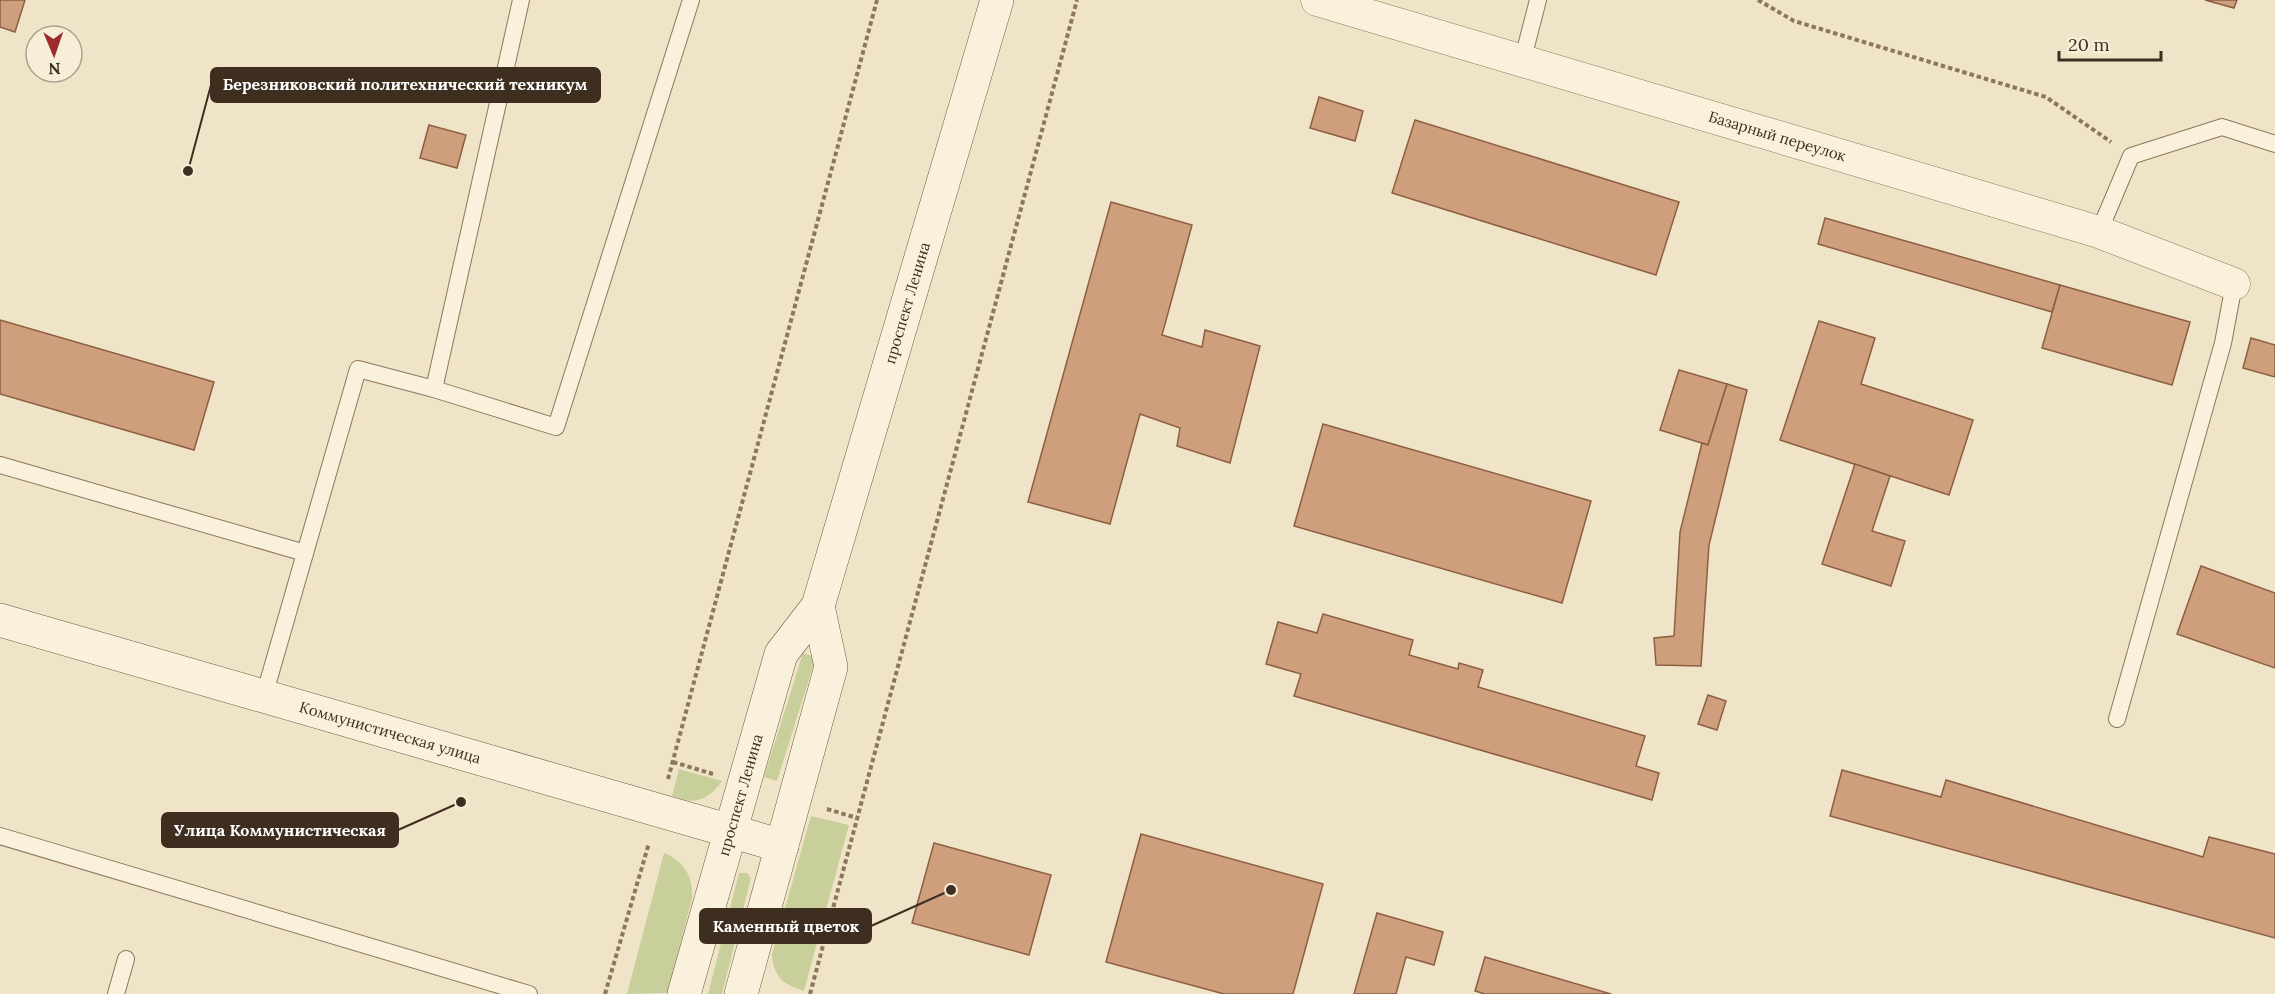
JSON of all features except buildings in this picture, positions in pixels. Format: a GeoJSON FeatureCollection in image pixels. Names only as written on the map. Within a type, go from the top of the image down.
{"type":"FeatureCollection","features":[{"type":"Feature","properties":{"kind":"main road","name":"проспект Ленина"},"geometry":{"type":"LineString","coordinates":[[684,994],[782,654],[818,606],[997,0]]}},
{"type":"Feature","properties":{"kind":"main road","name":"проспект Ленина"},"geometry":{"type":"LineString","coordinates":[[742,994],[831,667],[818,606]]}},
{"type":"Feature","properties":{"kind":"main road","name":"Коммунистическая улица"},"geometry":{"type":"LineString","coordinates":[[0,620],[782,846]]}},
{"type":"Feature","properties":{"kind":"street","name":"Базарный переулок"},"geometry":{"type":"LineString","coordinates":[[1317,0],[2099,232],[2234,284]]}},
{"type":"Feature","properties":{"kind":"lane"},"geometry":{"type":"LineString","coordinates":[[434,389],[521,0]]}},
{"type":"Feature","properties":{"kind":"lane"},"geometry":{"type":"LineString","coordinates":[[264,696],[358,369],[434,389],[556,427],[690,0]]}},
{"type":"Feature","properties":{"kind":"lane"},"geometry":{"type":"LineString","coordinates":[[1522,62],[1538,0]]}},
{"type":"Feature","properties":{"kind":"lane"},"geometry":{"type":"LineString","coordinates":[[2099,232],[2131,156],[2222,128],[2275,144]]}},
{"type":"Feature","properties":{"kind":"lane"},"geometry":{"type":"LineString","coordinates":[[2117,719],[2223,343],[2234,284]]}},
{"type":"Feature","properties":{"kind":"lane"},"geometry":{"type":"LineString","coordinates":[[0,465],[305,553]]}},
{"type":"Feature","properties":{"kind":"lane"},"geometry":{"type":"LineString","coordinates":[[0,836],[529,994]]}},
{"type":"Feature","properties":{"kind":"lane"},"geometry":{"type":"LineString","coordinates":[[116,994],[126,959]]}},
{"type":"Feature","properties":{"kind":"path"},"geometry":{"type":"LineString","coordinates":[[605,994],[673,762],[877,0]]}},
{"type":"Feature","properties":{"kind":"path"},"geometry":{"type":"LineString","coordinates":[[810,994],[1077,0]]}},
{"type":"Feature","properties":{"kind":"path"},"geometry":{"type":"LineString","coordinates":[[1758,0],[1794,21],[2046,97],[2131,156]]}},
{"type":"Feature","properties":{"kind":"path"},"geometry":{"type":"LineString","coordinates":[[673,762],[719,776]]}},
{"type":"Feature","properties":{"kind":"path"},"geometry":{"type":"LineString","coordinates":[[816,806],[857,818]]}},
{"type":"Feature","properties":{"kind":"green space"},"geometry":{"type":"Polygon","coordinates":[[[803,653],[816,657],[777,781],[764,777],[803,653]]]}},
{"type":"Feature","properties":{"kind":"green space"},"geometry":{"type":"Polygon","coordinates":[[[679,769],[722,781],[706,797],[687,801],[672,796],[679,769]]]}},
{"type":"Feature","properties":{"kind":"green space"},"geometry":{"type":"Polygon","coordinates":[[[811,816],[849,825],[804,991],[781,979],[775,969],[772,954],[811,816]]]}},
{"type":"Feature","properties":{"kind":"green space"},"geometry":{"type":"Polygon","coordinates":[[[664,853],[677,860],[686,870],[692,890],[692,898],[668,993],[627,994],[664,853]]]}},
{"type":"Feature","properties":{"kind":"green space"},"geometry":{"type":"Polygon","coordinates":[[[739,873],[747,873],[751,878],[722,994],[708,994],[739,873]]]}},
{"type":"Feature","properties":{"kind":"place","name":"Березниковский политехнический техникум"},"geometry":{"type":"Point","coordinates":[188,171]}},
{"type":"Feature","properties":{"kind":"place","name":"Улица Коммунистическая"},"geometry":{"type":"Point","coordinates":[461,802]}},
{"type":"Feature","properties":{"kind":"place","name":"Каменный цветок"},"geometry":{"type":"Point","coordinates":[951,890]}}]}
